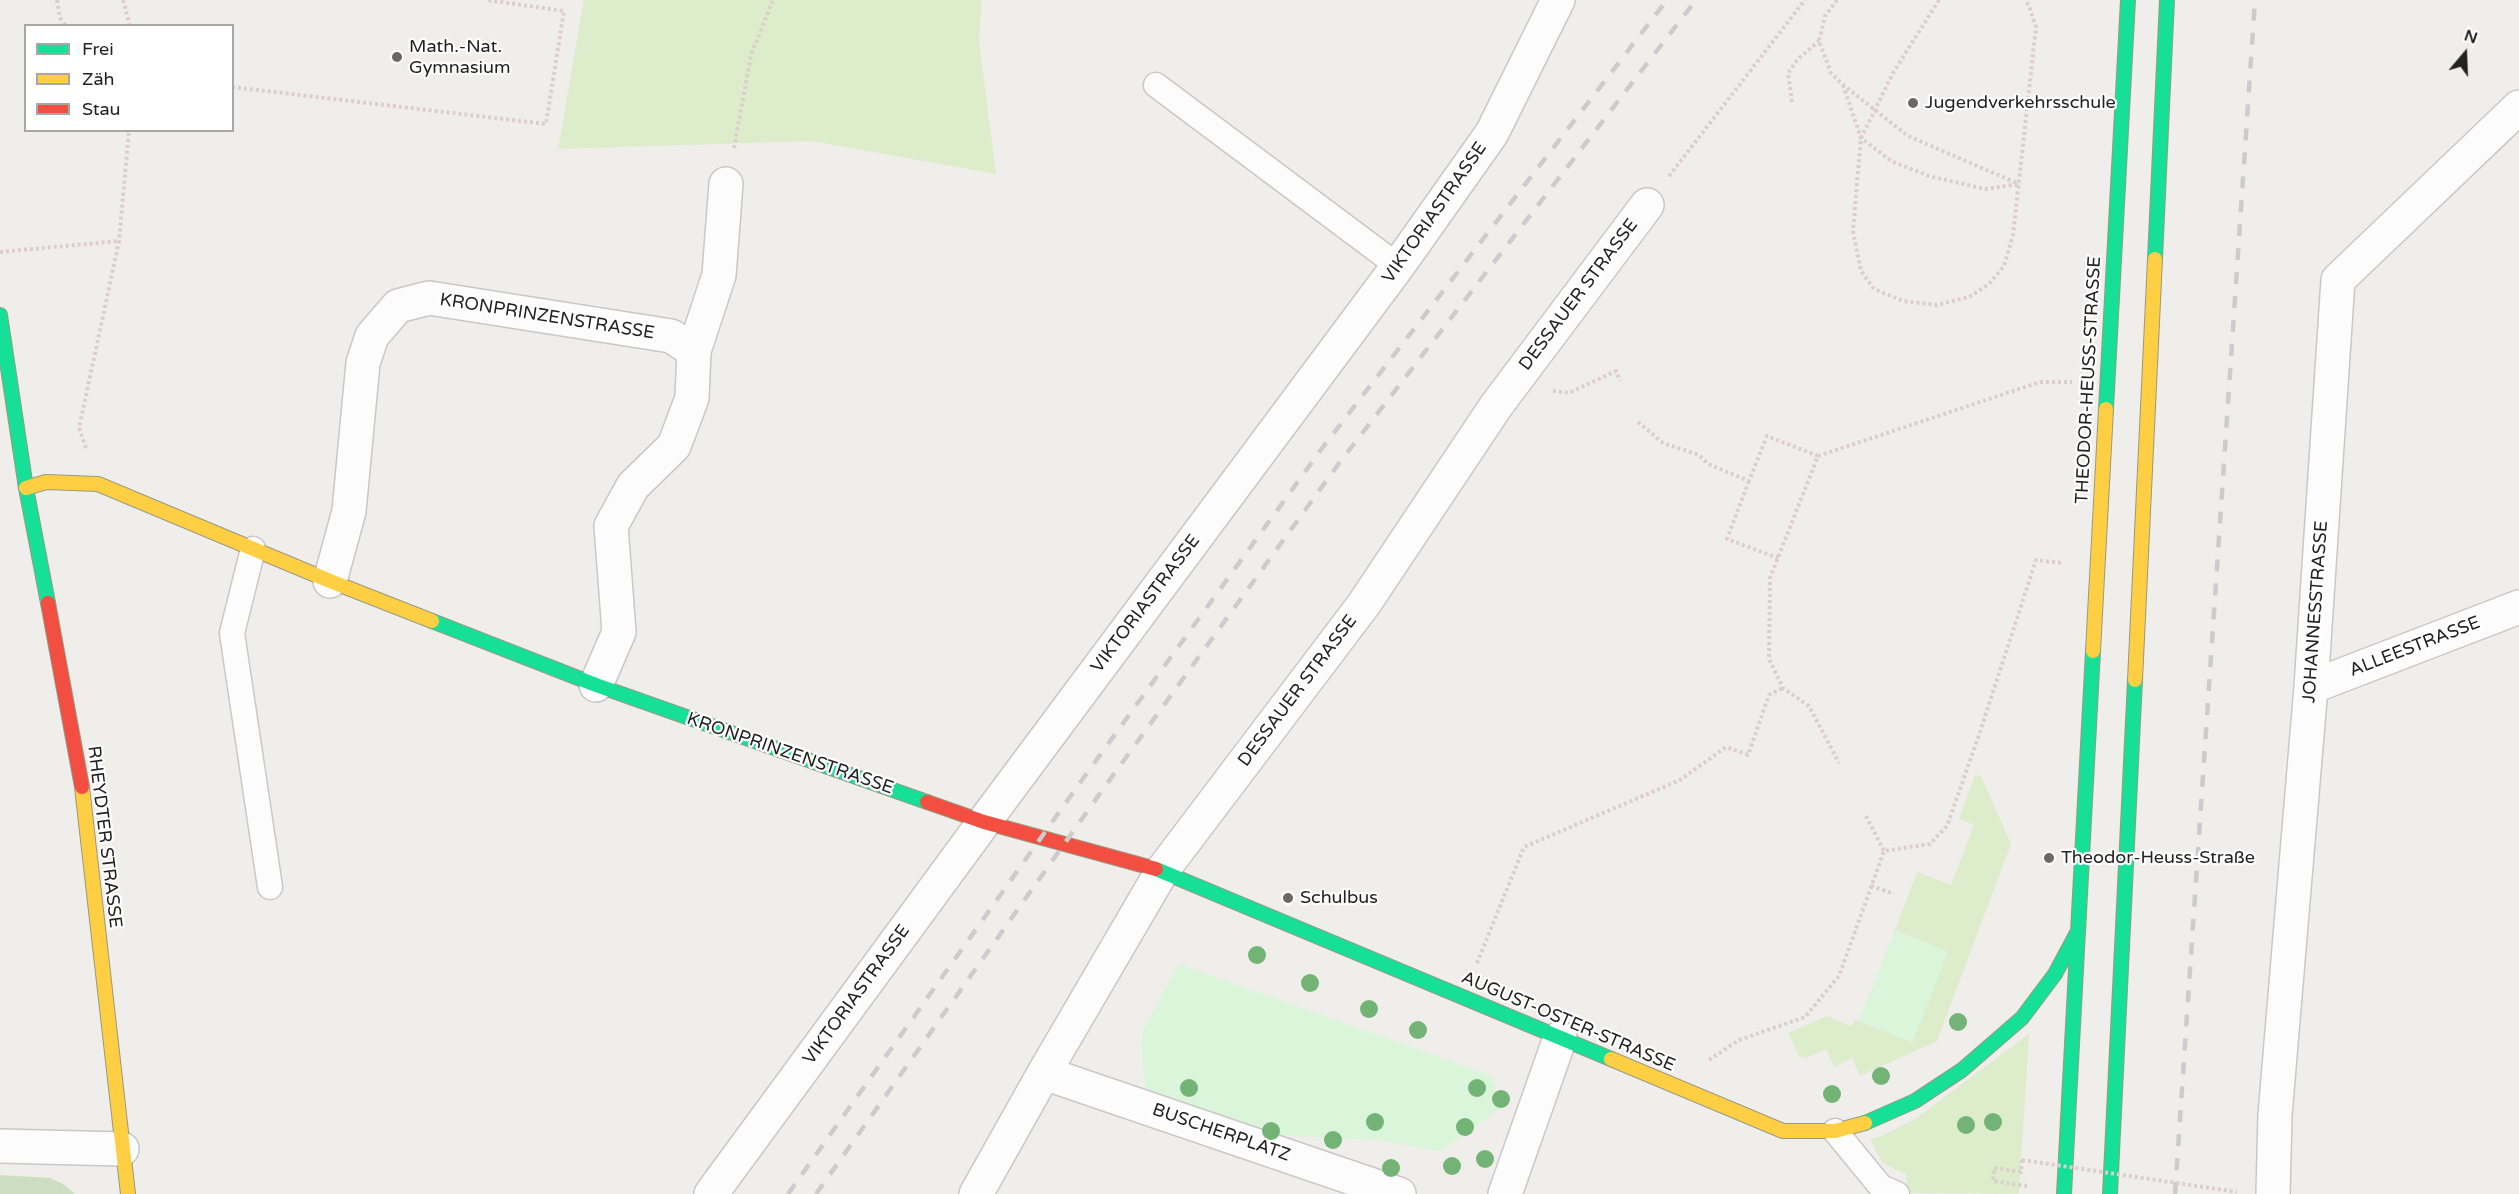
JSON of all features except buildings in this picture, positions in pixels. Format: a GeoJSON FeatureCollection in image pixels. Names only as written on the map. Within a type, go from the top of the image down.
{"type":"FeatureCollection","features":[{"type":"Feature","properties":{"kind":"main road","name":"THEODOR-HEUSS-STRASSE"},"geometry":{"type":"LineString","coordinates":[[2064,1194],[2128,0]]}},
{"type":"Feature","properties":{"kind":"main road"},"geometry":{"type":"LineString","coordinates":[[2110,1194],[2167,0]]}},
{"type":"Feature","properties":{"kind":"main road","name":"RHEYDTER STRASSE"},"geometry":{"type":"LineString","coordinates":[[0,315],[26,488],[80,771],[128,1194]]}},
{"type":"Feature","properties":{"kind":"main road","name":"RHEYDTER STRASSE"},"geometry":{"type":"LineString","coordinates":[[4,441],[26,488]]}},
{"type":"Feature","properties":{"kind":"main road","name":"KRONPRINZENSTRASSE"},"geometry":{"type":"LineString","coordinates":[[26,488],[46,482],[98,483],[330,581],[596,685],[984,822]]}},
{"type":"Feature","properties":{"kind":"main road","name":"AUGUST-OSTER-STRASSE"},"geometry":{"type":"LineString","coordinates":[[984,822],[1162,871],[1783,1131],[1835,1131],[1874,1120],[1915,1101],[1962,1070],[2022,1018],[2055,974],[2078,931]]}},
{"type":"Feature","properties":{"kind":"street","name":"VIKTORIASTRASSE"},"geometry":{"type":"LineString","coordinates":[[711,1194],[984,822],[1398,266],[1492,133],[1558,0]]}},
{"type":"Feature","properties":{"kind":"street","name":"JOHANNESSTRASSE"},"geometry":{"type":"LineString","coordinates":[[2272,1194],[2277,1091],[2311,687],[2338,279],[2519,107]]}},
{"type":"Feature","properties":{"kind":"street"},"geometry":{"type":"LineString","coordinates":[[596,685],[619,632],[611,526],[633,486],[674,446],[692,398],[694,351],[719,275],[726,184]]}},
{"type":"Feature","properties":{"kind":"street","name":"DESSAUER STRASSE"},"geometry":{"type":"LineString","coordinates":[[976,1194],[1162,871],[1364,604],[1496,406],[1647,205]]}},
{"type":"Feature","properties":{"kind":"street","name":"KRONPRINZENSTRASSE"},"geometry":{"type":"LineString","coordinates":[[330,581],[349,511],[363,363],[372,336],[398,306],[429,298],[671,336],[694,351]]}},
{"type":"Feature","properties":{"kind":"street","name":"ALLEESTRASSE"},"geometry":{"type":"LineString","coordinates":[[2311,687],[2519,607]]}},
{"type":"Feature","properties":{"kind":"street"},"geometry":{"type":"LineString","coordinates":[[1505,1194],[1560,1038]]}},
{"type":"Feature","properties":{"kind":"street","name":"BUSCHERPLATZ"},"geometry":{"type":"LineString","coordinates":[[1044,1073],[1399,1194]]}},
{"type":"Feature","properties":{"kind":"street"},"geometry":{"type":"LineString","coordinates":[[0,1146],[122,1149]]}},
{"type":"Feature","properties":{"kind":"lane"},"geometry":{"type":"LineString","coordinates":[[1156,85],[1398,266]]}},
{"type":"Feature","properties":{"kind":"lane"},"geometry":{"type":"LineString","coordinates":[[253,549],[232,633],[270,887]]}},
{"type":"Feature","properties":{"kind":"lane"},"geometry":{"type":"LineString","coordinates":[[1835,1131],[1881,1187],[1897,1194]]}},
{"type":"Feature","properties":{"kind":"path"},"geometry":{"type":"LineString","coordinates":[[57,0],[60,18],[64,24]]}},
{"type":"Feature","properties":{"kind":"path"},"geometry":{"type":"LineString","coordinates":[[123,0],[129,24]]}},
{"type":"Feature","properties":{"kind":"path"},"geometry":{"type":"LineString","coordinates":[[234,87],[546,124],[564,11],[487,0]]}},
{"type":"Feature","properties":{"kind":"path"},"geometry":{"type":"LineString","coordinates":[[726,184],[751,55],[773,0]]}},
{"type":"Feature","properties":{"kind":"path"},"geometry":{"type":"LineString","coordinates":[[1647,205],[1805,0]]}},
{"type":"Feature","properties":{"kind":"path"},"geometry":{"type":"LineString","coordinates":[[1837,0],[1825,16],[1819,41],[1831,73],[1908,136],[2019,184]]}},
{"type":"Feature","properties":{"kind":"path"},"geometry":{"type":"LineString","coordinates":[[1939,0],[1893,73],[1861,138],[1853,231],[1861,271],[1874,289],[1903,301],[1937,304],[1969,297],[1989,284],[2004,266],[2013,236],[2036,27],[2025,0]]}},
{"type":"Feature","properties":{"kind":"path"},"geometry":{"type":"LineString","coordinates":[[1792,102],[1788,73],[1798,59],[1819,41]]}},
{"type":"Feature","properties":{"kind":"path"},"geometry":{"type":"LineString","coordinates":[[1842,84],[1861,138],[1891,161],[1929,176],[1985,189],[2019,184]]}},
{"type":"Feature","properties":{"kind":"path"},"geometry":{"type":"LineString","coordinates":[[98,483],[79,428],[118,242],[129,132]]}},
{"type":"Feature","properties":{"kind":"path"},"geometry":{"type":"LineString","coordinates":[[0,252],[118,242]]}},
{"type":"Feature","properties":{"kind":"path"},"geometry":{"type":"LineString","coordinates":[[1569,393],[1616,371],[1620,381]]}},
{"type":"Feature","properties":{"kind":"path"},"geometry":{"type":"LineString","coordinates":[[1778,558],[1727,539],[1767,436],[1818,456],[2040,382],[2074,382]]}},
{"type":"Feature","properties":{"kind":"path"},"geometry":{"type":"LineString","coordinates":[[1638,422],[1663,443],[1698,455],[1708,464],[1749,481]]}},
{"type":"Feature","properties":{"kind":"path"},"geometry":{"type":"LineString","coordinates":[[1818,456],[1770,578],[1769,659],[1783,688],[1809,706],[1839,763]]}},
{"type":"Feature","properties":{"kind":"path"},"geometry":{"type":"LineString","coordinates":[[1884,851],[1930,844],[1947,826],[2036,560],[2066,563]]}},
{"type":"Feature","properties":{"kind":"path"},"geometry":{"type":"LineString","coordinates":[[1463,997],[1524,847],[1680,780],[1726,747],[1748,755],[1768,694],[1783,688]]}},
{"type":"Feature","properties":{"kind":"path"},"geometry":{"type":"LineString","coordinates":[[1671,1085],[1739,1040],[1805,1017],[1839,976],[1884,851],[1866,816]]}},
{"type":"Feature","properties":{"kind":"path"},"geometry":{"type":"LineString","coordinates":[[1870,886],[1894,894]]}},
{"type":"Feature","properties":{"kind":"path"},"geometry":{"type":"LineString","coordinates":[[2028,1186],[1993,1180],[1994,1168],[2021,1172],[2022,1160],[2237,1192]]}},
{"type":"Feature","properties":{"kind":"green space"},"geometry":{"type":"Polygon","coordinates":[[[584,0],[982,0],[979,40],[996,174],[812,141],[558,149],[584,0]]]}},
{"type":"Feature","properties":{"kind":"green space"},"geometry":{"type":"Polygon","coordinates":[[[1975,775],[1981,776],[2011,844],[1937,1041],[1860,1076],[1852,1058],[1834,1067],[1826,1049],[1805,1058],[1799,1056],[1788,1033],[1827,1016],[1851,1026],[1856,1020],[1912,1042],[1948,952],[1895,930],[1917,872],[1951,885],[1974,825],[1959,819],[1975,775]]]}},
{"type":"Feature","properties":{"kind":"green space"},"geometry":{"type":"Polygon","coordinates":[[[1895,930],[1948,952],[1913,1042],[1859,1021],[1895,930]]]}},
{"type":"Feature","properties":{"kind":"green space"},"geometry":{"type":"Polygon","coordinates":[[[1179,964],[1492,1076],[1500,1108],[1441,1151],[1377,1140],[1249,1134],[1147,1101],[1141,1044],[1144,1028],[1179,964]]]}},
{"type":"Feature","properties":{"kind":"green space"},"geometry":{"type":"Polygon","coordinates":[[[2029,1034],[2019,1194],[1907,1193],[1906,1174],[1882,1163],[1870,1139],[1882,1136],[1915,1119],[2029,1034]]]}},
{"type":"Feature","properties":{"kind":"green space"},"geometry":{"type":"Polygon","coordinates":[[[0,1175],[50,1178],[63,1184],[75,1194],[0,1194],[0,1175]]]}},
{"type":"Feature","properties":{"kind":"railway"},"geometry":{"type":"LineString","coordinates":[[788,1194],[1082,780],[1320,451],[1667,0]]}},
{"type":"Feature","properties":{"kind":"railway"},"geometry":{"type":"LineString","coordinates":[[816,1194],[1101,792],[1337,466],[1696,0]]}},
{"type":"Feature","properties":{"kind":"railway"},"geometry":{"type":"LineString","coordinates":[[2175,1194],[2255,0]]}},
{"type":"Feature","properties":{"kind":"traffic: fast"},"geometry":{"type":"LineString","coordinates":[[2106,409],[2128,0]]}},
{"type":"Feature","properties":{"kind":"traffic: fast"},"geometry":{"type":"LineString","coordinates":[[2155,259],[2167,0]]}},
{"type":"Feature","properties":{"kind":"traffic: fast"},"geometry":{"type":"LineString","coordinates":[[0,315],[26,488],[48,603]]}},
{"type":"Feature","properties":{"kind":"traffic: fast"},"geometry":{"type":"LineString","coordinates":[[432,621],[596,685],[927,802]]}},
{"type":"Feature","properties":{"kind":"traffic: fast"},"geometry":{"type":"LineString","coordinates":[[2064,1194],[2093,651]]}},
{"type":"Feature","properties":{"kind":"traffic: fast"},"geometry":{"type":"LineString","coordinates":[[2110,1194],[2135,680]]}},
{"type":"Feature","properties":{"kind":"traffic: fast"},"geometry":{"type":"LineString","coordinates":[[1156,869],[1611,1059]]}},
{"type":"Feature","properties":{"kind":"traffic: fast"},"geometry":{"type":"LineString","coordinates":[[1865,1123],[1915,1101],[1962,1070],[2022,1018],[2055,974],[2078,931]]}},
{"type":"Feature","properties":{"kind":"traffic: slow"},"geometry":{"type":"LineString","coordinates":[[2135,680],[2155,259]]}},
{"type":"Feature","properties":{"kind":"traffic: slow"},"geometry":{"type":"LineString","coordinates":[[2093,651],[2106,409]]}},
{"type":"Feature","properties":{"kind":"traffic: slow"},"geometry":{"type":"LineString","coordinates":[[26,488],[46,482],[98,484],[432,621]]}},
{"type":"Feature","properties":{"kind":"traffic: slow"},"geometry":{"type":"LineString","coordinates":[[82,787],[128,1194]]}},
{"type":"Feature","properties":{"kind":"traffic: slow"},"geometry":{"type":"LineString","coordinates":[[1611,1059],[1783,1131],[1835,1131],[1865,1123]]}},
{"type":"Feature","properties":{"kind":"traffic: jam"},"geometry":{"type":"LineString","coordinates":[[48,603],[82,787]]}},
{"type":"Feature","properties":{"kind":"traffic: jam"},"geometry":{"type":"LineString","coordinates":[[927,802],[984,822],[1156,869]]}},
{"type":"Feature","properties":{"kind":"place","name":"Math.-Nat. Gymnasium"},"geometry":{"type":"Point","coordinates":[397,57]}},
{"type":"Feature","properties":{"kind":"place","name":"Jugendverkehrsschule"},"geometry":{"type":"Point","coordinates":[1913,103]}},
{"type":"Feature","properties":{"kind":"place","name":"Theodor-Heuss-Straße"},"geometry":{"type":"Point","coordinates":[2049,858]}},
{"type":"Feature","properties":{"kind":"place","name":"Schulbus"},"geometry":{"type":"Point","coordinates":[1288,898]}}]}
